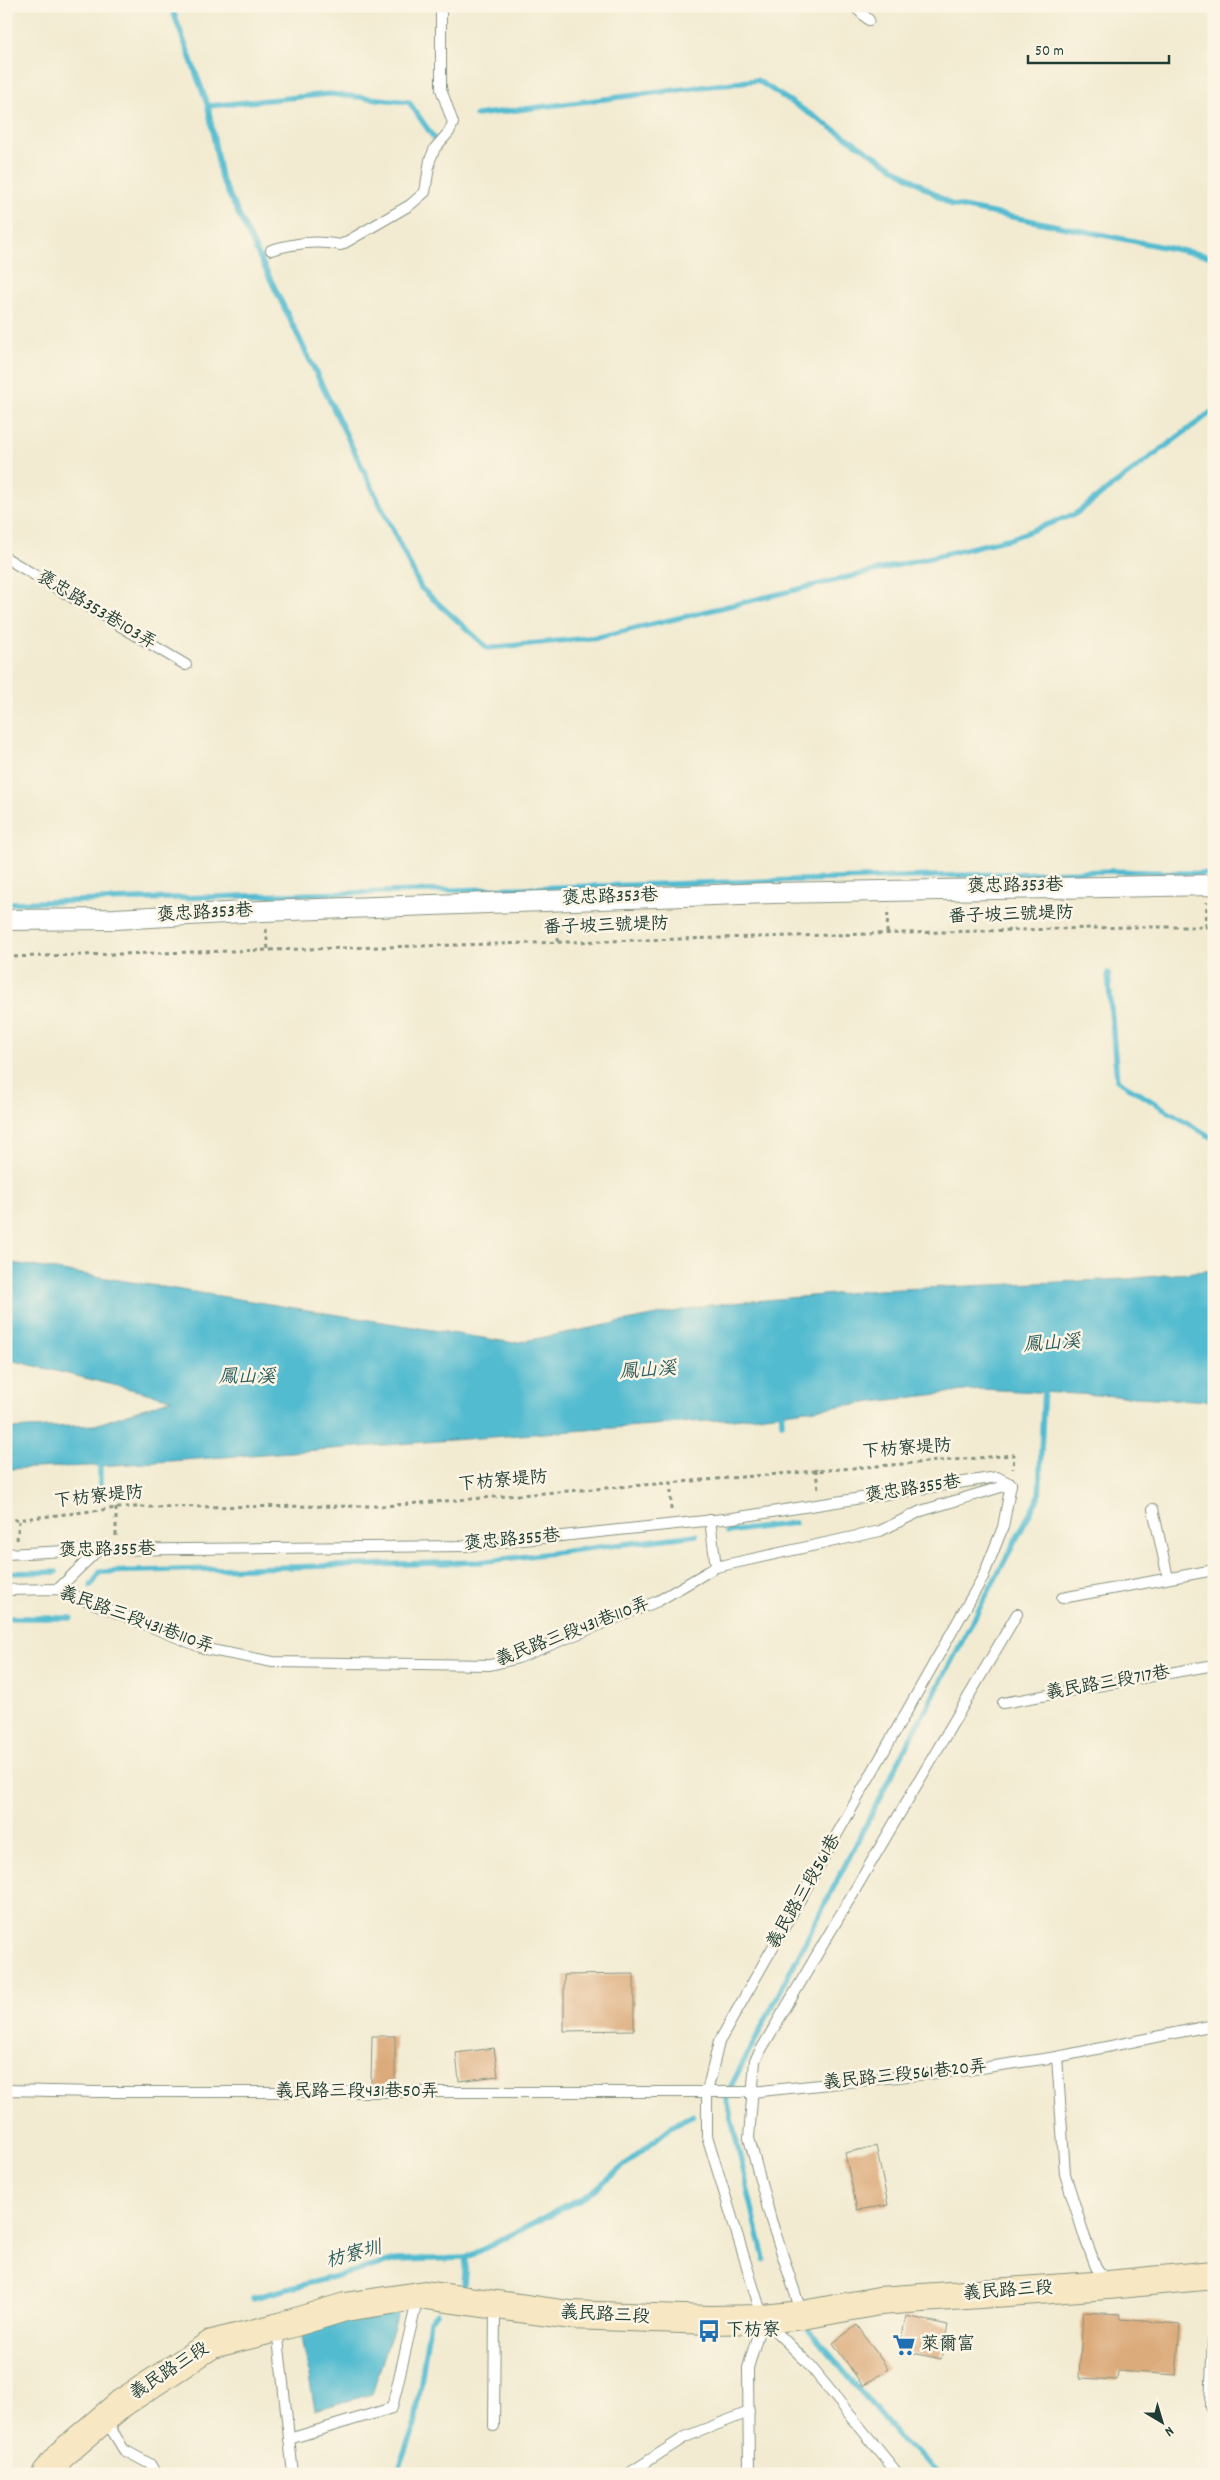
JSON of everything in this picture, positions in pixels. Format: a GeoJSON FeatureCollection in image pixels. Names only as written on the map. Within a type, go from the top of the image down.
{"type":"FeatureCollection","features":[{"type":"Feature","properties":{"kind":"main road","name":"義民路三段"},"geometry":{"type":"LineString","coordinates":[[46,2474],[61,2455],[122,2403],[212,2344],[276,2328],[345,2307],[418,2296],[570,2315],[710,2320],[763,2319],[803,2315],[879,2301],[1108,2285],[1214,2275]]}},
{"type":"Feature","properties":{"kind":"street","name":"褒忠路353巷"},"geometry":{"type":"LineString","coordinates":[[6,920],[115,919],[263,911],[763,893],[1214,884]]}},
{"type":"Feature","properties":{"kind":"lane"},"geometry":{"type":"LineString","coordinates":[[271,250],[309,242],[341,245],[410,205],[425,192],[430,160],[435,148],[449,132],[452,123],[441,90],[441,6]]}},
{"type":"Feature","properties":{"kind":"lane"},"geometry":{"type":"LineString","coordinates":[[854,6],[869,20]]}},
{"type":"Feature","properties":{"kind":"lane","name":"褒忠路353巷103弄"},"geometry":{"type":"LineString","coordinates":[[6,558],[186,665]]}},
{"type":"Feature","properties":{"kind":"lane","name":"褒忠路355巷"},"geometry":{"type":"LineString","coordinates":[[6,1554],[98,1550],[466,1546],[710,1520],[997,1477],[1011,1484]]}},
{"type":"Feature","properties":{"kind":"lane","name":"義民路三段431巷110弄"},"geometry":{"type":"LineString","coordinates":[[6,1590],[58,1589],[206,1649],[273,1662],[490,1665],[518,1658],[658,1601],[716,1567],[880,1531],[921,1511],[1011,1484]]}},
{"type":"Feature","properties":{"kind":"lane","name":"義民路三段561巷"},"geometry":{"type":"LineString","coordinates":[[763,2319],[707,2136],[707,2092],[719,2042],[983,1578],[1004,1527],[1011,1484]]}},
{"type":"Feature","properties":{"kind":"lane"},"geometry":{"type":"LineString","coordinates":[[1153,1509],[1168,1578]]}},
{"type":"Feature","properties":{"kind":"lane"},"geometry":{"type":"LineString","coordinates":[[710,1520],[716,1567]]}},
{"type":"Feature","properties":{"kind":"lane"},"geometry":{"type":"LineString","coordinates":[[58,1589],[98,1550]]}},
{"type":"Feature","properties":{"kind":"lane"},"geometry":{"type":"LineString","coordinates":[[1062,1598],[1214,1570]]}},
{"type":"Feature","properties":{"kind":"lane"},"geometry":{"type":"LineString","coordinates":[[803,2315],[772,2220],[749,2138],[755,2060],[1017,1614]]}},
{"type":"Feature","properties":{"kind":"lane","name":"義民路三段717巷"},"geometry":{"type":"LineString","coordinates":[[1003,1703],[1214,1665]]}},
{"type":"Feature","properties":{"kind":"lane","name":"義民路三段561巷20弄"},"geometry":{"type":"LineString","coordinates":[[707,2092],[752,2092],[967,2070],[1058,2057],[1214,2025]]}},
{"type":"Feature","properties":{"kind":"lane"},"geometry":{"type":"LineString","coordinates":[[1058,2057],[1065,2174],[1096,2267],[1108,2285]]}},
{"type":"Feature","properties":{"kind":"lane","name":"義民路三段431巷50弄"},"geometry":{"type":"LineString","coordinates":[[6,2090],[97,2092],[707,2092]]}},
{"type":"Feature","properties":{"kind":"lane"},"geometry":{"type":"LineString","coordinates":[[289,2439],[392,2408],[418,2296]]}},
{"type":"Feature","properties":{"kind":"lane"},"geometry":{"type":"LineString","coordinates":[[494,2426],[495,2305]]}},
{"type":"Feature","properties":{"kind":"lane"},"geometry":{"type":"LineString","coordinates":[[1210,2407],[1214,2312]]}},
{"type":"Feature","properties":{"kind":"lane"},"geometry":{"type":"LineString","coordinates":[[749,2474],[748,2368],[763,2319],[808,2362],[898,2474]]}},
{"type":"Feature","properties":{"kind":"lane"},"geometry":{"type":"LineString","coordinates":[[276,2328],[293,2474]]}},
{"type":"Feature","properties":{"kind":"lane"},"geometry":{"type":"LineString","coordinates":[[628,2474],[685,2437],[748,2412]]}},
{"type":"Feature","properties":{"kind":"lane"},"geometry":{"type":"LineString","coordinates":[[104,2418],[124,2450],[150,2464],[156,2474]]}},
{"type":"Feature","properties":{"kind":"path","name":"番子坡三號堤防"},"geometry":{"type":"LineString","coordinates":[[6,957],[1131,926],[1214,927]]}},
{"type":"Feature","properties":{"kind":"path","name":"下枋寮堤防"},"geometry":{"type":"LineString","coordinates":[[6,1521],[116,1508],[383,1506],[816,1469],[1014,1455],[1011,1484]]}},
{"type":"Feature","properties":{"kind":"path"},"geometry":{"type":"LineString","coordinates":[[816,1469],[819,1505]]}},
{"type":"Feature","properties":{"kind":"path"},"geometry":{"type":"LineString","coordinates":[[671,1482],[671,1525]]}},
{"type":"Feature","properties":{"kind":"path"},"geometry":{"type":"LineString","coordinates":[[116,1508],[117,1550]]}},
{"type":"Feature","properties":{"kind":"water","name":"鳳山溪"},"geometry":{"type":"Polygon","coordinates":[[[6,1262],[514,1343],[709,1305],[879,1290],[1127,1279],[1214,1270],[1214,1401],[980,1389],[733,1419],[116,1465],[6,1469],[6,1429],[95,1425],[172,1399],[6,1359],[6,1262]]]}},
{"type":"Feature","properties":{"kind":"water"},"geometry":{"type":"Polygon","coordinates":[[[399,2311],[372,2394],[315,2410],[302,2336],[339,2316],[399,2311]]]}},
{"type":"Feature","properties":{"kind":"building"},"geometry":{"type":"Polygon","coordinates":[[[634,1974],[634,2030],[564,2031],[564,1975],[634,1974]]]}},
{"type":"Feature","properties":{"kind":"building"},"geometry":{"type":"Polygon","coordinates":[[[372,2036],[395,2036],[395,2085],[371,2085],[372,2036]]]}},
{"type":"Feature","properties":{"kind":"building"},"geometry":{"type":"Polygon","coordinates":[[[494,2048],[498,2076],[459,2081],[456,2053],[494,2048]]]}},
{"type":"Feature","properties":{"kind":"building"},"geometry":{"type":"Polygon","coordinates":[[[876,2146],[888,2205],[857,2210],[845,2153],[876,2146]]]}},
{"type":"Feature","properties":{"kind":"building"},"geometry":{"type":"Polygon","coordinates":[[[1083,2312],[1121,2314],[1120,2319],[1180,2324],[1176,2375],[1118,2371],[1117,2380],[1079,2378],[1083,2312]]]}},
{"type":"Feature","properties":{"kind":"building"},"geometry":{"type":"Polygon","coordinates":[[[906,2316],[948,2325],[941,2359],[899,2350],[906,2316]]]}},
{"type":"Feature","properties":{"kind":"building"},"geometry":{"type":"Polygon","coordinates":[[[857,2325],[888,2369],[863,2386],[833,2343],[857,2325]]]}},
{"type":"Feature","properties":{"kind":"waterway"},"geometry":{"type":"LineString","coordinates":[[171,6],[208,106],[221,178],[421,588],[488,648],[599,637],[1012,538],[1075,514],[1214,410]]}},
{"type":"Feature","properties":{"kind":"waterway"},"geometry":{"type":"LineString","coordinates":[[476,115],[757,80],[952,205],[1214,257]]}},
{"type":"Feature","properties":{"kind":"waterway"},"geometry":{"type":"LineString","coordinates":[[208,106],[329,94],[409,102],[436,141]]}},
{"type":"Feature","properties":{"kind":"waterway"},"geometry":{"type":"LineString","coordinates":[[6,903],[1112,871],[1214,874]]}},
{"type":"Feature","properties":{"kind":"waterway"},"geometry":{"type":"LineString","coordinates":[[1108,973],[1117,1080],[1214,1139]]}},
{"type":"Feature","properties":{"kind":"waterway"},"geometry":{"type":"LineString","coordinates":[[764,2259],[726,2096],[906,1747],[1039,1496],[1044,1387]]}},
{"type":"Feature","properties":{"kind":"waterway"},"geometry":{"type":"LineString","coordinates":[[781,1405],[782,1423]]}},
{"type":"Feature","properties":{"kind":"waterway"},"geometry":{"type":"LineString","coordinates":[[100,1458],[100,1489]]}},
{"type":"Feature","properties":{"kind":"waterway"},"geometry":{"type":"LineString","coordinates":[[727,1532],[795,1523]]}},
{"type":"Feature","properties":{"kind":"waterway"},"geometry":{"type":"LineString","coordinates":[[91,1586],[100,1572],[480,1562],[696,1535]]}},
{"type":"Feature","properties":{"kind":"waterway"},"geometry":{"type":"LineString","coordinates":[[6,1573],[56,1572]]}},
{"type":"Feature","properties":{"kind":"waterway"},"geometry":{"type":"LineString","coordinates":[[6,1618],[71,1618]]}},
{"type":"Feature","properties":{"kind":"waterway"},"geometry":{"type":"LineString","coordinates":[[464,2285],[466,2258],[588,2195],[672,2126],[692,2115]]}},
{"type":"Feature","properties":{"kind":"waterway","name":"枋寮圳"},"geometry":{"type":"LineString","coordinates":[[253,2298],[397,2260],[466,2258]]}},
{"type":"Feature","properties":{"kind":"waterway"},"geometry":{"type":"LineString","coordinates":[[396,2474],[415,2424],[430,2320],[437,2313]]}},
{"type":"Feature","properties":{"kind":"waterway"},"geometry":{"type":"LineString","coordinates":[[806,2326],[898,2436],[940,2474]]}},
{"type":"Feature","properties":{"kind":"place","name":"下枋寮"},"geometry":{"type":"Point","coordinates":[709,2331]}},
{"type":"Feature","properties":{"kind":"place","name":"萊爾富"},"geometry":{"type":"Point","coordinates":[904,2345]}}]}
